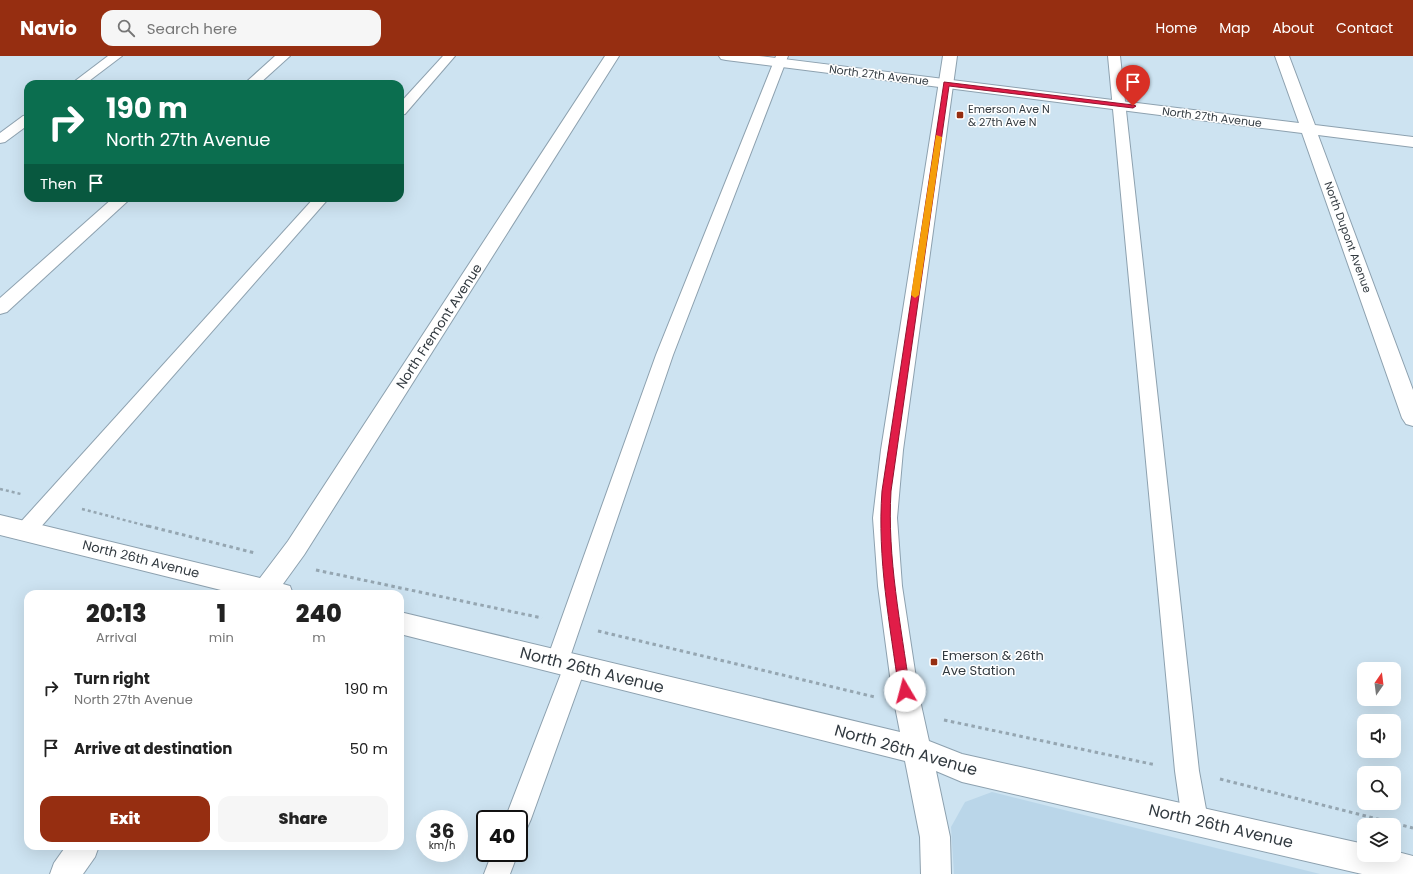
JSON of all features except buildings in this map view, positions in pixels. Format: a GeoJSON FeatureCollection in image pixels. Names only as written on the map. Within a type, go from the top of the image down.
{"type":"FeatureCollection","features":[{"type":"Feature","properties":{"kind":"street"},"geometry":{"type":"LineString","coordinates":[[256,80],[283,56]]}},
{"type":"Feature","properties":{"kind":"street","name":"North Fremont Avenue"},"geometry":{"type":"LineString","coordinates":[[271,590],[612,56]]}},
{"type":"Feature","properties":{"kind":"street","name":"North 27th Avenue"},"geometry":{"type":"LineString","coordinates":[[726,56],[780,59],[946,84],[1413,142]]}},
{"type":"Feature","properties":{"kind":"street"},"geometry":{"type":"LineString","coordinates":[[936,874],[935,837],[905,691],[890,586],[885,518],[892,450],[950,56]]}},
{"type":"Feature","properties":{"kind":"street","name":"North Dupont Avenue"},"geometry":{"type":"LineString","coordinates":[[1282,56],[1413,418]]}},
{"type":"Feature","properties":{"kind":"street"},"geometry":{"type":"LineString","coordinates":[[0,308],[119,202]]}},
{"type":"Feature","properties":{"kind":"street","name":"North 26th Avenue"},"geometry":{"type":"LineString","coordinates":[[0,525],[257,590]]}},
{"type":"Feature","properties":{"kind":"street","name":"North 26th Avenue"},"geometry":{"type":"LineString","coordinates":[[404,624],[917,750],[962,768],[1195,820],[1405,871]]}},
{"type":"Feature","properties":{"kind":"street"},"geometry":{"type":"LineString","coordinates":[[65,874],[81,850]]}},
{"type":"Feature","properties":{"kind":"lane"},"geometry":{"type":"LineString","coordinates":[[83,80],[116,56]]}},
{"type":"Feature","properties":{"kind":"lane"},"geometry":{"type":"LineString","coordinates":[[404,107],[449,56]]}},
{"type":"Feature","properties":{"kind":"lane"},"geometry":{"type":"LineString","coordinates":[[1114,56],[1187,771],[1195,820]]}},
{"type":"Feature","properties":{"kind":"lane"},"geometry":{"type":"LineString","coordinates":[[521,810],[566,664],[575,613],[648,400],[682,307],[780,59]]}},
{"type":"Feature","properties":{"kind":"lane"},"geometry":{"type":"LineString","coordinates":[[0,139],[24,122]]}},
{"type":"Feature","properties":{"kind":"lane"},"geometry":{"type":"LineString","coordinates":[[25,531],[318,202]]}},
{"type":"Feature","properties":{"kind":"lane"},"geometry":{"type":"LineString","coordinates":[[497,874],[502,862]]}},
{"type":"Feature","properties":{"kind":"path"},"geometry":{"type":"LineString","coordinates":[[0,490],[52,501],[258,554]]}},
{"type":"Feature","properties":{"kind":"shaded area"},"geometry":{"type":"Polygon","coordinates":[[[992,792],[1320,874],[954,874],[951,827],[965,802],[992,792]]]}},
{"type":"Feature","properties":{"kind":"slow traffic"},"geometry":{"type":"LineString","coordinates":[[915,295],[939,137]]}},
{"type":"Feature","properties":{"kind":"place","name":"Emerson Ave N & 27th Ave N"},"geometry":{"type":"Point","coordinates":[960,115]}},
{"type":"Feature","properties":{"kind":"place","name":"Emerson & 26th Ave Station"},"geometry":{"type":"Point","coordinates":[934,662]}},
{"type":"Feature","properties":{"kind":"route"},"geometry":{"type":"LineString","coordinates":[[905,691],[890,586],[886,545],[886,491],[946,84],[1133,106]]}}]}
